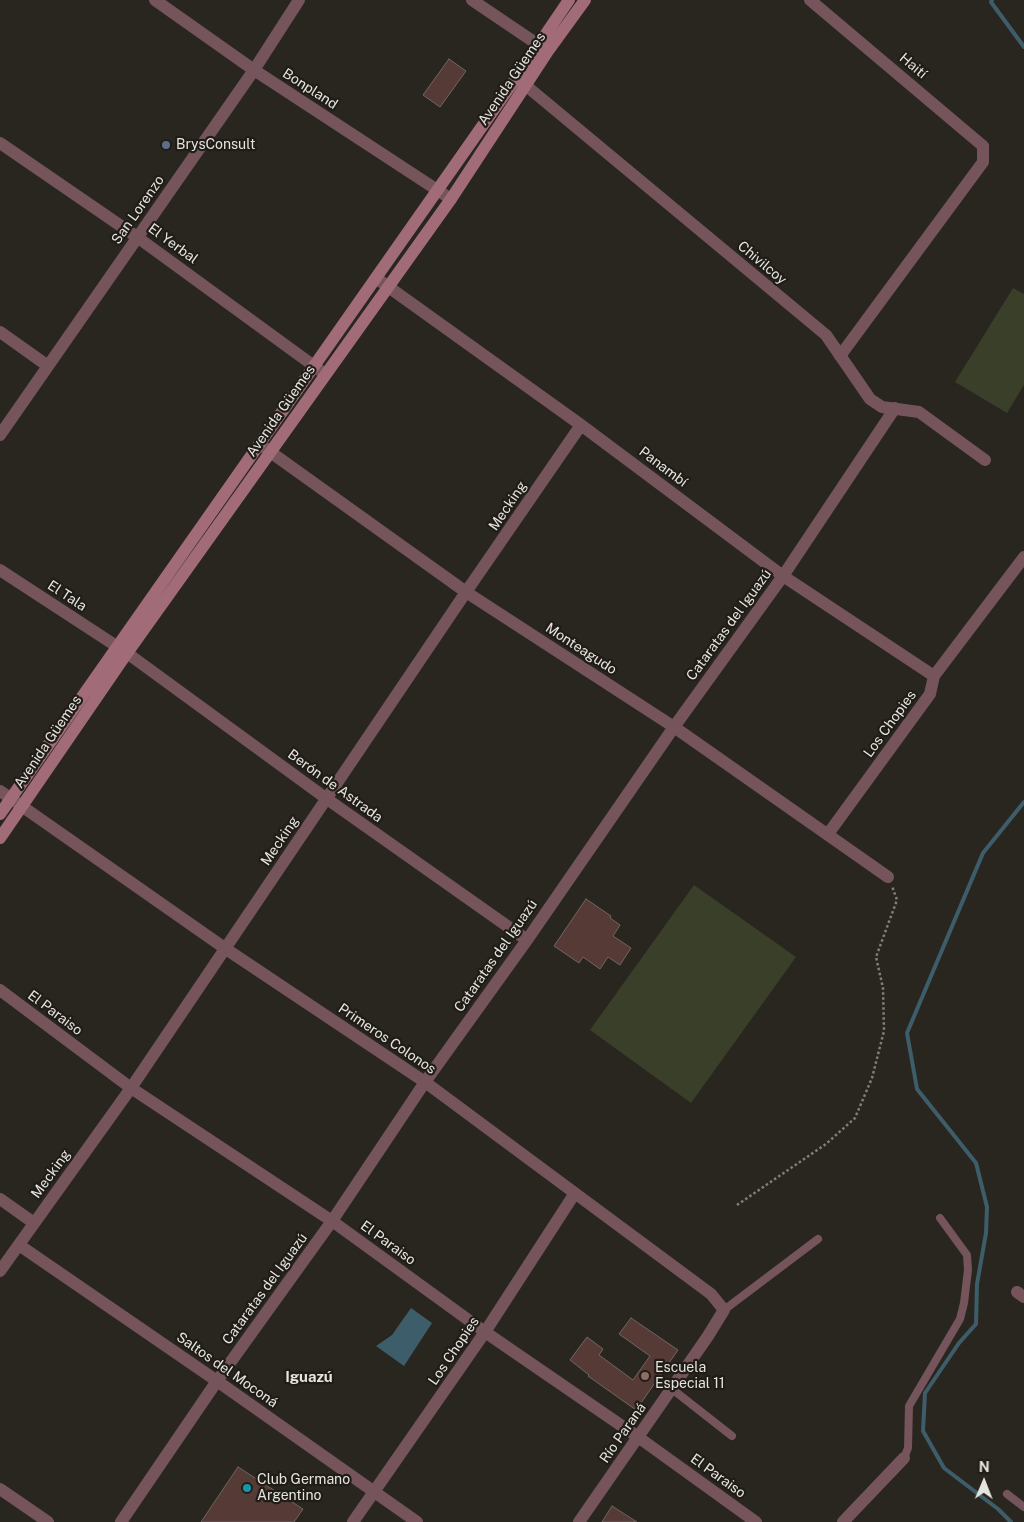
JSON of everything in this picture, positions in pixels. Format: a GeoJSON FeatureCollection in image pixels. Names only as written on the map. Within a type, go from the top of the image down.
{"type":"FeatureCollection","features":[{"type":"Feature","properties":{"kind":"main road","name":"Avenida Güemes"},"geometry":{"type":"LineString","coordinates":[[0,814],[270,451],[452,199],[543,48],[569,0]]}},
{"type":"Feature","properties":{"kind":"main road","name":"Avenida Güemes"},"geometry":{"type":"LineString","coordinates":[[543,48],[585,0]]}},
{"type":"Feature","properties":{"kind":"main road","name":"Avenida Güemes"},"geometry":{"type":"LineString","coordinates":[[0,838],[259,444],[438,189],[521,82]]}},
{"type":"Feature","properties":{"kind":"street","name":"Bonpland"},"geometry":{"type":"LineString","coordinates":[[155,0],[254,70],[452,199]]}},
{"type":"Feature","properties":{"kind":"street","name":"San Lorenzo"},"geometry":{"type":"LineString","coordinates":[[0,435],[254,70],[299,0]]}},
{"type":"Feature","properties":{"kind":"street"},"geometry":{"type":"LineString","coordinates":[[472,0],[543,48]]}},
{"type":"Feature","properties":{"kind":"street","name":"Haití"},"geometry":{"type":"LineString","coordinates":[[810,0],[984,146],[983,162],[840,356]]}},
{"type":"Feature","properties":{"kind":"street","name":"Chivilcoy"},"geometry":{"type":"LineString","coordinates":[[521,82],[826,335],[870,399],[882,407],[919,412],[985,460]]}},
{"type":"Feature","properties":{"kind":"street","name":"El Yerbal"},"geometry":{"type":"LineString","coordinates":[[0,143],[137,237],[326,374]]}},
{"type":"Feature","properties":{"kind":"street","name":"Panambí"},"geometry":{"type":"LineString","coordinates":[[376,278],[581,425],[783,576],[934,676]]}},
{"type":"Feature","properties":{"kind":"street"},"geometry":{"type":"LineString","coordinates":[[0,332],[48,366]]}},
{"type":"Feature","properties":{"kind":"street","name":"Cataratas del Iguazú"},"geometry":{"type":"LineString","coordinates":[[121,1522],[217,1381],[332,1221],[425,1082],[674,727],[783,576],[895,408]]}},
{"type":"Feature","properties":{"kind":"street","name":"Mecking"},"geometry":{"type":"LineString","coordinates":[[0,1271],[131,1088],[226,950],[326,799],[581,425]]}},
{"type":"Feature","properties":{"kind":"street","name":"Monteagudo"},"geometry":{"type":"LineString","coordinates":[[259,444],[466,592],[674,727],[888,877]]}},
{"type":"Feature","properties":{"kind":"street","name":"Los Chopies"},"geometry":{"type":"LineString","coordinates":[[828,834],[930,694],[934,676],[1024,558]]}},
{"type":"Feature","properties":{"kind":"street","name":"El Tala"},"geometry":{"type":"LineString","coordinates":[[0,570],[122,650]]}},
{"type":"Feature","properties":{"kind":"street","name":"Berón de Astrada"},"geometry":{"type":"LineString","coordinates":[[122,650],[326,799],[526,940]]}},
{"type":"Feature","properties":{"kind":"street","name":"Primeros Colonos"},"geometry":{"type":"LineString","coordinates":[[0,791],[226,950],[425,1082],[711,1294],[724,1310]]}},
{"type":"Feature","properties":{"kind":"street","name":"El Paraiso"},"geometry":{"type":"LineString","coordinates":[[0,990],[131,1088],[332,1221],[485,1332],[638,1437],[756,1522]]}},
{"type":"Feature","properties":{"kind":"street","name":"Los Chopies"},"geometry":{"type":"LineString","coordinates":[[353,1522],[375,1493],[485,1332],[575,1193]]}},
{"type":"Feature","properties":{"kind":"street"},"geometry":{"type":"LineString","coordinates":[[0,1199],[34,1223]]}},
{"type":"Feature","properties":{"kind":"street","name":"Saltos del Moconá"},"geometry":{"type":"LineString","coordinates":[[19,1245],[417,1522]]}},
{"type":"Feature","properties":{"kind":"street","name":"Río Paraná"},"geometry":{"type":"LineString","coordinates":[[579,1522],[672,1389],[724,1310]]}},
{"type":"Feature","properties":{"kind":"street"},"geometry":{"type":"LineString","coordinates":[[843,1522],[904,1458]]}},
{"type":"Feature","properties":{"kind":"street"},"geometry":{"type":"LineString","coordinates":[[0,1489],[48,1522]]}},
{"type":"Feature","properties":{"kind":"lane"},"geometry":{"type":"LineString","coordinates":[[904,1458],[908,1448],[909,1406],[960,1319],[964,1303],[968,1270],[967,1254],[940,1218]]}},
{"type":"Feature","properties":{"kind":"lane"},"geometry":{"type":"LineString","coordinates":[[724,1310],[818,1239]]}},
{"type":"Feature","properties":{"kind":"lane"},"geometry":{"type":"LineString","coordinates":[[672,1389],[732,1436]]}},
{"type":"Feature","properties":{"kind":"lane"},"geometry":{"type":"LineString","coordinates":[[1007,1494],[1024,1508]]}},
{"type":"Feature","properties":{"kind":"path"},"geometry":{"type":"LineString","coordinates":[[737,1205],[826,1144],[855,1118],[872,1078],[884,1031],[883,988],[876,957],[897,900],[888,877]]}},
{"type":"Feature","properties":{"kind":"green space"},"geometry":{"type":"Polygon","coordinates":[[[1013,288],[1024,294],[1024,385],[1007,413],[955,382],[1013,288]]]}},
{"type":"Feature","properties":{"kind":"green space"},"geometry":{"type":"Polygon","coordinates":[[[694,885],[796,957],[691,1103],[590,1030],[694,885]]]}},
{"type":"Feature","properties":{"kind":"water"},"geometry":{"type":"Polygon","coordinates":[[[411,1308],[432,1323],[404,1366],[376,1346],[392,1335],[411,1308]]]}},
{"type":"Feature","properties":{"kind":"building"},"geometry":{"type":"Polygon","coordinates":[[[449,59],[466,71],[440,107],[423,95],[449,59]]]}},
{"type":"Feature","properties":{"kind":"building"},"geometry":{"type":"Polygon","coordinates":[[[586,899],[611,916],[610,918],[620,925],[613,936],[631,948],[620,965],[608,957],[600,969],[583,957],[579,963],[554,946],[586,899]]]}},
{"type":"Feature","properties":{"kind":"building"},"geometry":{"type":"Polygon","coordinates":[[[631,1318],[678,1350],[636,1410],[588,1376],[570,1360],[587,1337],[603,1349],[599,1355],[633,1380],[650,1356],[619,1334],[631,1318]]]}},
{"type":"Feature","properties":{"kind":"building","name":"Club Germano Argentino"},"geometry":{"type":"Polygon","coordinates":[[[238,1467],[303,1509],[294,1522],[201,1522],[238,1467]]]}},
{"type":"Feature","properties":{"kind":"building"},"geometry":{"type":"Polygon","coordinates":[[[612,1506],[637,1522],[602,1522],[612,1506]]]}},
{"type":"Feature","properties":{"kind":"waterway"},"geometry":{"type":"LineString","coordinates":[[992,0],[991,2],[1024,47]]}},
{"type":"Feature","properties":{"kind":"waterway"},"geometry":{"type":"LineString","coordinates":[[1011,1522],[998,1509],[944,1468],[923,1431],[925,1393],[959,1343],[976,1324],[977,1284],[986,1233],[987,1207],[976,1163],[917,1089],[907,1033],[983,853],[1024,802]]}},
{"type":"Feature","properties":{"kind":"place","name":"BrysConsult"},"geometry":{"type":"Point","coordinates":[166,145]}},
{"type":"Feature","properties":{"kind":"place","name":"Escuela Especial 11"},"geometry":{"type":"Point","coordinates":[645,1376]}},
{"type":"Feature","properties":{"kind":"place","name":"Club Germano Argentino"},"geometry":{"type":"Point","coordinates":[247,1488]}},
{"type":"Feature","properties":{"kind":"district","name":"Iguazú"},"geometry":{"type":"Point","coordinates":[309,1377]}}]}
